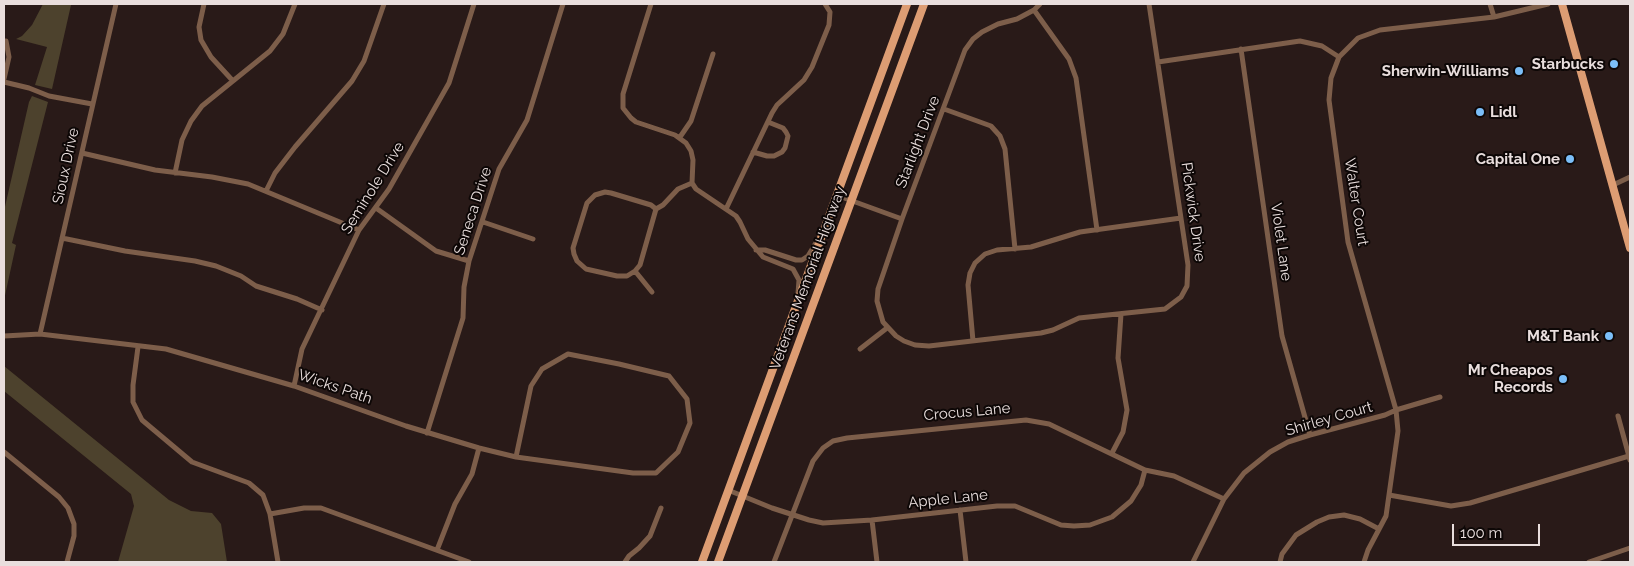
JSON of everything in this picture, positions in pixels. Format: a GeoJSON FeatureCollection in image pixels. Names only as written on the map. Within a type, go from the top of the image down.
{"type":"FeatureCollection","features":[{"type":"Feature","properties":{"kind":"main road","name":"Veterans Memorial Highway"},"geometry":{"type":"LineString","coordinates":[[702,562],[907,4]]}},
{"type":"Feature","properties":{"kind":"main road","name":"Veterans Memorial Highway"},"geometry":{"type":"LineString","coordinates":[[718,562],[924,4]]}},
{"type":"Feature","properties":{"kind":"main road"},"geometry":{"type":"LineString","coordinates":[[1562,4],[1630,248]]}},
{"type":"Feature","properties":{"kind":"street","name":"Sioux Drive"},"geometry":{"type":"LineString","coordinates":[[40,334],[116,4]]}},
{"type":"Feature","properties":{"kind":"street"},"geometry":{"type":"LineString","coordinates":[[204,4],[199,27],[201,40],[211,57],[233,81]]}},
{"type":"Feature","properties":{"kind":"street"},"geometry":{"type":"LineString","coordinates":[[174,173],[182,140],[191,121],[202,106],[270,51],[283,34],[295,4]]}},
{"type":"Feature","properties":{"kind":"street"},"geometry":{"type":"LineString","coordinates":[[266,191],[275,173],[295,146],[352,81],[364,61],[384,4]]}},
{"type":"Feature","properties":{"kind":"street","name":"Seminole Drive"},"geometry":{"type":"LineString","coordinates":[[294,386],[302,349],[359,230],[406,162],[449,84],[474,4]]}},
{"type":"Feature","properties":{"kind":"street","name":"Seneca Drive"},"geometry":{"type":"LineString","coordinates":[[427,433],[463,318],[464,287],[469,261],[499,169],[527,120],[563,4]]}},
{"type":"Feature","properties":{"kind":"street"},"geometry":{"type":"LineString","coordinates":[[652,4],[623,94],[623,108],[636,122],[680,137],[691,151],[693,160],[692,183],[700,193],[736,216],[748,239],[763,258],[789,267],[797,273],[799,280],[796,305]]}},
{"type":"Feature","properties":{"kind":"street"},"geometry":{"type":"LineString","coordinates":[[726,209],[777,105],[804,80],[812,67],[829,24],[830,12],[825,4]]}},
{"type":"Feature","properties":{"kind":"street","name":"Starlight Drive"},"geometry":{"type":"LineString","coordinates":[[887,328],[879,312],[877,301],[878,289],[965,50],[973,39],[982,32],[998,24],[1017,19],[1034,10],[1040,4]]}},
{"type":"Feature","properties":{"kind":"street","name":"Pickwick Drive"},"geometry":{"type":"LineString","coordinates":[[887,328],[896,336],[915,344],[929,346],[1041,333],[1053,330],[1079,318],[1165,308],[1181,297],[1189,277],[1149,4]]}},
{"type":"Feature","properties":{"kind":"street"},"geometry":{"type":"LineString","coordinates":[[1490,4],[1494,17]]}},
{"type":"Feature","properties":{"kind":"street","name":"Walter Court"},"geometry":{"type":"LineString","coordinates":[[1364,562],[1368,550],[1386,516],[1398,432],[1396,410],[1348,242],[1329,100],[1331,78],[1339,57],[1358,38],[1380,30],[1494,17],[1548,4]]}},
{"type":"Feature","properties":{"kind":"street"},"geometry":{"type":"LineString","coordinates":[[1034,10],[1069,59],[1076,78],[1097,230]]}},
{"type":"Feature","properties":{"kind":"street"},"geometry":{"type":"LineString","coordinates":[[1158,62],[1300,40],[1322,46],[1339,57]]}},
{"type":"Feature","properties":{"kind":"street"},"geometry":{"type":"LineString","coordinates":[[6,41],[9,57],[4,81],[49,96],[92,104]]}},
{"type":"Feature","properties":{"kind":"street","name":"Violet Lane"},"geometry":{"type":"LineString","coordinates":[[1241,49],[1282,336],[1310,435]]}},
{"type":"Feature","properties":{"kind":"street"},"geometry":{"type":"LineString","coordinates":[[680,137],[692,120],[713,54]]}},
{"type":"Feature","properties":{"kind":"street"},"geometry":{"type":"LineString","coordinates":[[944,109],[992,126],[1000,136],[1005,149],[1015,249]]}},
{"type":"Feature","properties":{"kind":"street"},"geometry":{"type":"LineString","coordinates":[[753,152],[774,156],[785,148],[788,136],[786,132],[782,128],[768,122]]}},
{"type":"Feature","properties":{"kind":"street"},"geometry":{"type":"LineString","coordinates":[[82,153],[174,173],[230,180],[266,191],[359,230]]}},
{"type":"Feature","properties":{"kind":"street"},"geometry":{"type":"LineString","coordinates":[[1613,185],[1630,177]]}},
{"type":"Feature","properties":{"kind":"street"},"geometry":{"type":"LineString","coordinates":[[656,209],[605,192],[595,195],[587,204],[573,248],[577,261],[586,269],[617,276],[627,276],[635,272],[640,265],[656,209],[663,205],[678,189],[692,183]]}},
{"type":"Feature","properties":{"kind":"street"},"geometry":{"type":"LineString","coordinates":[[836,195],[902,219]]}},
{"type":"Feature","properties":{"kind":"street"},"geometry":{"type":"LineString","coordinates":[[376,208],[436,251],[469,261]]}},
{"type":"Feature","properties":{"kind":"street"},"geometry":{"type":"LineString","coordinates":[[973,340],[968,285],[970,273],[975,263],[985,254],[997,250],[1031,247],[1080,232],[1181,218]]}},
{"type":"Feature","properties":{"kind":"street"},"geometry":{"type":"LineString","coordinates":[[483,222],[533,238]]}},
{"type":"Feature","properties":{"kind":"street"},"geometry":{"type":"LineString","coordinates":[[756,250],[765,250],[796,260],[802,260],[808,256],[826,226]]}},
{"type":"Feature","properties":{"kind":"street"},"geometry":{"type":"LineString","coordinates":[[62,238],[125,251],[195,261],[216,266],[240,276],[256,286],[297,299],[322,310]]}},
{"type":"Feature","properties":{"kind":"street"},"geometry":{"type":"LineString","coordinates":[[635,272],[652,292]]}},
{"type":"Feature","properties":{"kind":"street"},"geometry":{"type":"LineString","coordinates":[[1112,453],[1124,432],[1128,410],[1118,358],[1121,314]]}},
{"type":"Feature","properties":{"kind":"street"},"geometry":{"type":"LineString","coordinates":[[860,349],[887,328]]}},
{"type":"Feature","properties":{"kind":"street","name":"Wicks Path"},"geometry":{"type":"LineString","coordinates":[[4,336],[40,334],[166,349],[294,386],[427,433],[479,448],[516,457],[633,473],[656,474],[678,452],[690,422],[687,399],[669,376],[568,354],[542,369],[531,386],[516,457]]}},
{"type":"Feature","properties":{"kind":"street"},"geometry":{"type":"LineString","coordinates":[[138,346],[133,385],[133,402],[142,420],[192,462],[249,483],[264,495],[270,514],[278,562]]}},
{"type":"Feature","properties":{"kind":"street","name":"Shirley Court"},"geometry":{"type":"LineString","coordinates":[[1193,562],[1224,499],[1244,473],[1270,452],[1288,442],[1385,415],[1440,397]]}},
{"type":"Feature","properties":{"kind":"street"},"geometry":{"type":"LineString","coordinates":[[1390,495],[1451,506],[1470,503],[1630,458],[1618,416]]}},
{"type":"Feature","properties":{"kind":"street","name":"Crocus Lane"},"geometry":{"type":"LineString","coordinates":[[774,562],[813,461],[823,448],[833,441],[846,438],[1026,420],[1049,424],[1145,470],[1174,476],[1224,499]]}},
{"type":"Feature","properties":{"kind":"street"},"geometry":{"type":"LineString","coordinates":[[437,550],[455,504],[472,474],[479,448]]}},
{"type":"Feature","properties":{"kind":"street"},"geometry":{"type":"LineString","coordinates":[[4,452],[59,497],[68,508],[74,524],[74,536],[67,562]]}},
{"type":"Feature","properties":{"kind":"street","name":"Apple Lane"},"geometry":{"type":"LineString","coordinates":[[728,490],[792,514],[823,523],[872,520],[997,506],[1015,506],[1061,525],[1074,526],[1090,524],[1112,517],[1131,501],[1141,485],[1145,470]]}},
{"type":"Feature","properties":{"kind":"street"},"geometry":{"type":"LineString","coordinates":[[270,514],[304,508],[321,508],[469,562]]}},
{"type":"Feature","properties":{"kind":"street"},"geometry":{"type":"LineString","coordinates":[[625,562],[650,536],[661,508]]}},
{"type":"Feature","properties":{"kind":"street"},"geometry":{"type":"LineString","coordinates":[[960,510],[966,562]]}},
{"type":"Feature","properties":{"kind":"street"},"geometry":{"type":"LineString","coordinates":[[1280,562],[1282,554],[1296,536],[1317,522],[1329,517],[1344,515],[1360,519],[1379,529]]}},
{"type":"Feature","properties":{"kind":"street"},"geometry":{"type":"LineString","coordinates":[[872,520],[877,562]]}},
{"type":"Feature","properties":{"kind":"street"},"geometry":{"type":"LineString","coordinates":[[1589,562],[1630,548]]}},
{"type":"Feature","properties":{"kind":"shaded area"},"geometry":{"type":"Polygon","coordinates":[[[43,4],[71,5],[52,89],[35,85],[47,47],[16,39],[22,36],[32,25],[43,4]]]}},
{"type":"Feature","properties":{"kind":"shaded area"},"geometry":{"type":"Polygon","coordinates":[[[32,96],[48,102],[12,243],[16,245],[4,300],[4,211],[32,96]]]}},
{"type":"Feature","properties":{"kind":"shaded area"},"geometry":{"type":"Polygon","coordinates":[[[4,366],[169,500],[191,511],[212,513],[221,524],[227,562],[118,562],[134,506],[131,494],[4,391],[4,366]]]}},
{"type":"Feature","properties":{"kind":"place","name":"Starbucks"},"geometry":{"type":"Point","coordinates":[1614,64]}},
{"type":"Feature","properties":{"kind":"place","name":"Sherwin-Williams"},"geometry":{"type":"Point","coordinates":[1519,71]}},
{"type":"Feature","properties":{"kind":"place","name":"Lidl"},"geometry":{"type":"Point","coordinates":[1480,112]}},
{"type":"Feature","properties":{"kind":"place","name":"Capital One"},"geometry":{"type":"Point","coordinates":[1570,159]}},
{"type":"Feature","properties":{"kind":"place","name":"M&T Bank"},"geometry":{"type":"Point","coordinates":[1609,336]}},
{"type":"Feature","properties":{"kind":"place","name":"Mr Cheapos Records"},"geometry":{"type":"Point","coordinates":[1563,379]}}]}
